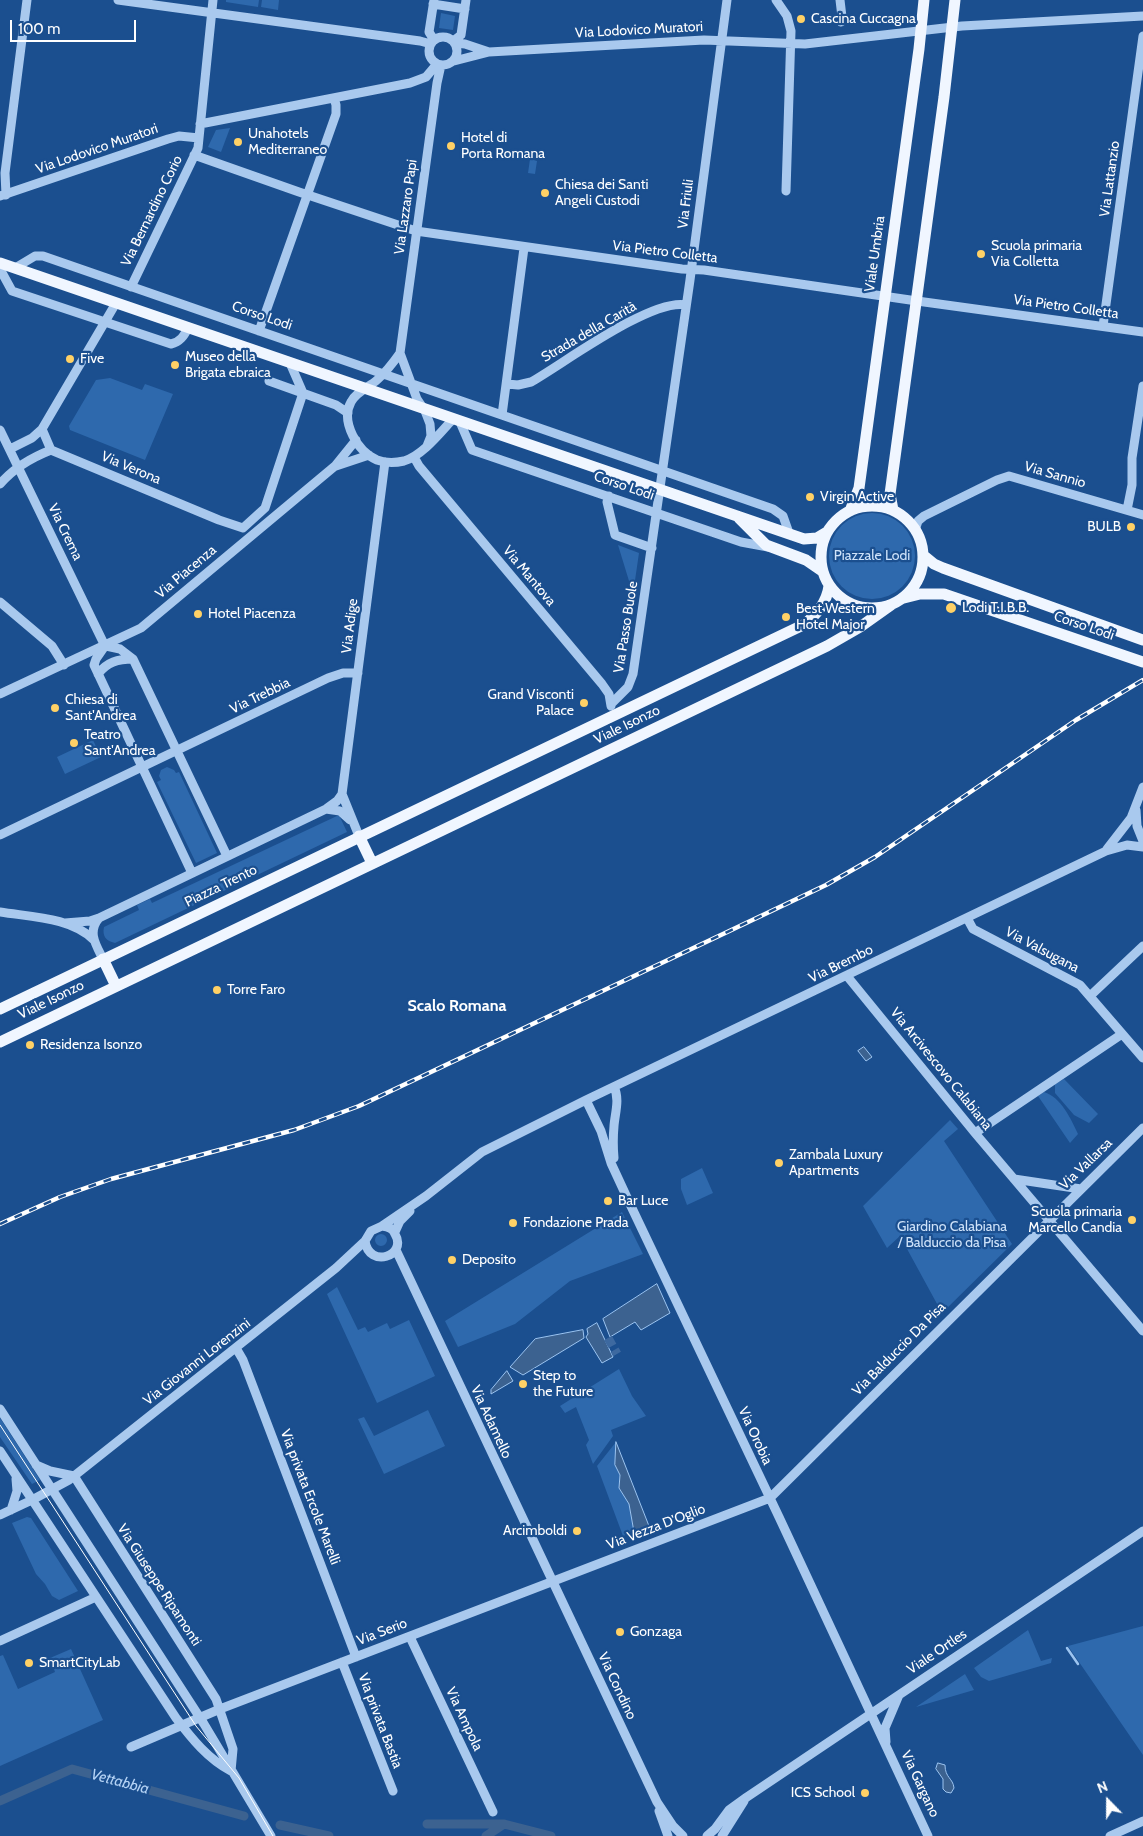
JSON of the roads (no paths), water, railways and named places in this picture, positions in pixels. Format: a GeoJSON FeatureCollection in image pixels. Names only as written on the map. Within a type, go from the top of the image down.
{"type":"FeatureCollection","features":[{"type":"Feature","properties":{"kind":"main road","name":"Viale Umbria"},"geometry":{"type":"LineString","coordinates":[[850,511],[859,488],[924,0]]}},
{"type":"Feature","properties":{"kind":"main road"},"geometry":{"type":"LineString","coordinates":[[892,510],[890,494],[944,97],[955,0]]}},
{"type":"Feature","properties":{"kind":"main road","name":"Corso Lodi"},"geometry":{"type":"LineString","coordinates":[[0,263],[808,540],[817,538],[827,532]]}},
{"type":"Feature","properties":{"kind":"main road"},"geometry":{"type":"LineString","coordinates":[[879,506],[892,510],[905,518],[921,541],[922,568],[910,591],[895,602],[871,608],[856,606],[840,597],[829,586],[822,571],[821,551],[827,532],[837,520],[850,511],[862,507],[879,506]]}},
{"type":"Feature","properties":{"kind":"main road","name":"Corso Lodi"},"geometry":{"type":"LineString","coordinates":[[737,516],[768,547],[806,560],[822,571]]}},
{"type":"Feature","properties":{"kind":"main road","name":"Corso Lodi"},"geometry":{"type":"LineString","coordinates":[[923,555],[934,564],[943,568],[1143,640]]}},
{"type":"Feature","properties":{"kind":"main road","name":"Viale Isonzo"},"geometry":{"type":"LineString","coordinates":[[359,836],[803,626],[816,614],[825,601],[829,586]]}},
{"type":"Feature","properties":{"kind":"main road","name":"Corso Lodi"},"geometry":{"type":"LineString","coordinates":[[895,602],[916,595],[944,594],[1142,662]]}},
{"type":"Feature","properties":{"kind":"main road","name":"Viale Isonzo"},"geometry":{"type":"LineString","coordinates":[[372,863],[827,646],[848,635],[895,602]]}},
{"type":"Feature","properties":{"kind":"main road"},"geometry":{"type":"LineString","coordinates":[[103,959],[116,986],[372,863],[359,836]]}},
{"type":"Feature","properties":{"kind":"main road","name":"Piazza Trento"},"geometry":{"type":"LineString","coordinates":[[103,959],[359,836]]}},
{"type":"Feature","properties":{"kind":"main road","name":"Viale Isonzo"},"geometry":{"type":"LineString","coordinates":[[0,1009],[103,959]]}},
{"type":"Feature","properties":{"kind":"main road","name":"Viale Isonzo"},"geometry":{"type":"LineString","coordinates":[[0,1042],[116,986]]}},
{"type":"Feature","properties":{"kind":"street"},"geometry":{"type":"LineString","coordinates":[[3,195],[27,0]]}},
{"type":"Feature","properties":{"kind":"street"},"geometry":{"type":"LineString","coordinates":[[118,0],[420,41],[433,42],[443,37],[454,42],[458,52],[454,61],[450,64],[439,65],[426,77],[415,82],[200,124]]}},
{"type":"Feature","properties":{"kind":"street"},"geometry":{"type":"LineString","coordinates":[[197,147],[213,0]]}},
{"type":"Feature","properties":{"kind":"street","name":"Via Friuli"},"geometry":{"type":"LineString","coordinates":[[663,471],[727,0]]}},
{"type":"Feature","properties":{"kind":"street"},"geometry":{"type":"LineString","coordinates":[[776,0],[789,21],[791,44],[786,192]]}},
{"type":"Feature","properties":{"kind":"street"},"geometry":{"type":"LineString","coordinates":[[840,0],[841,22]]}},
{"type":"Feature","properties":{"kind":"street"},"geometry":{"type":"LineString","coordinates":[[439,65],[433,61],[429,53],[433,42],[429,32],[434,2],[465,4],[461,35],[454,42]]}},
{"type":"Feature","properties":{"kind":"street","name":"Via Lodovico Muratori"},"geometry":{"type":"LineString","coordinates":[[454,61],[489,52],[698,40],[813,44],[951,27],[1143,16]]}},
{"type":"Feature","properties":{"kind":"street","name":"Via Lattanzio"},"geometry":{"type":"LineString","coordinates":[[1103,326],[1143,36]]}},
{"type":"Feature","properties":{"kind":"street","name":"Via Lodovico Muratori"},"geometry":{"type":"LineString","coordinates":[[454,42],[489,52]]}},
{"type":"Feature","properties":{"kind":"street","name":"Via Lazzaro Papi"},"geometry":{"type":"LineString","coordinates":[[423,409],[400,353],[439,65]]}},
{"type":"Feature","properties":{"kind":"street"},"geometry":{"type":"LineString","coordinates":[[259,331],[336,114],[334,98]]}},
{"type":"Feature","properties":{"kind":"street","name":"Via Lodovico Muratori"},"geometry":{"type":"LineString","coordinates":[[3,195],[179,136],[197,147]]}},
{"type":"Feature","properties":{"kind":"street","name":"Via Pietro Colletta"},"geometry":{"type":"LineString","coordinates":[[197,147],[307,195],[416,231],[524,248],[682,269],[704,270],[1143,332]]}},
{"type":"Feature","properties":{"kind":"street","name":"Via Bernardino Corio"},"geometry":{"type":"LineString","coordinates":[[131,287],[197,147]]}},
{"type":"Feature","properties":{"kind":"street"},"geometry":{"type":"LineString","coordinates":[[502,415],[524,248]]}},
{"type":"Feature","properties":{"kind":"street","name":"Corso Lodi"},"geometry":{"type":"LineString","coordinates":[[15,268],[32,257],[40,255],[776,510],[782,516],[789,533]]}},
{"type":"Feature","properties":{"kind":"street"},"geometry":{"type":"LineString","coordinates":[[0,269],[12,291],[171,344],[184,337],[188,328]]}},
{"type":"Feature","properties":{"kind":"street"},"geometry":{"type":"LineString","coordinates":[[10,449],[32,438],[42,429],[116,302]]}},
{"type":"Feature","properties":{"kind":"street","name":"Strada della Carità"},"geometry":{"type":"LineString","coordinates":[[507,384],[521,385],[531,382],[629,322],[663,307],[674,304],[686,305]]}},
{"type":"Feature","properties":{"kind":"street","name":"Via Lazzaro Papi"},"geometry":{"type":"LineString","coordinates":[[365,389],[384,374],[400,353]]}},
{"type":"Feature","properties":{"kind":"street"},"geometry":{"type":"LineString","coordinates":[[280,512],[268,498],[303,394],[290,363]]}},
{"type":"Feature","properties":{"kind":"street"},"geometry":{"type":"LineString","coordinates":[[269,381],[336,405],[348,414]]}},
{"type":"Feature","properties":{"kind":"street"},"geometry":{"type":"LineString","coordinates":[[1127,510],[1132,485],[1132,458],[1143,386]]}},
{"type":"Feature","properties":{"kind":"street"},"geometry":{"type":"LineString","coordinates":[[365,389],[350,404],[348,414],[350,428],[356,440],[369,456],[385,462],[399,462],[414,457],[457,420]]}},
{"type":"Feature","properties":{"kind":"street"},"geometry":{"type":"LineString","coordinates":[[423,409],[430,424],[431,433],[427,446]]}},
{"type":"Feature","properties":{"kind":"street","name":"Corso Lodi"},"geometry":{"type":"LineString","coordinates":[[457,420],[472,450],[740,542],[768,547]]}},
{"type":"Feature","properties":{"kind":"street"},"geometry":{"type":"LineString","coordinates":[[0,484],[19,468],[51,450],[42,429]]}},
{"type":"Feature","properties":{"kind":"street","name":"Via Crema"},"geometry":{"type":"LineString","coordinates":[[0,430],[106,646]]}},
{"type":"Feature","properties":{"kind":"street","name":"Via Piacenza"},"geometry":{"type":"LineString","coordinates":[[0,694],[141,628],[335,466],[356,440]]}},
{"type":"Feature","properties":{"kind":"street","name":"Via Verona"},"geometry":{"type":"LineString","coordinates":[[51,450],[234,526],[243,528],[263,511],[268,498]]}},
{"type":"Feature","properties":{"kind":"street","name":"Via Piacenza"},"geometry":{"type":"LineString","coordinates":[[335,466],[369,456]]}},
{"type":"Feature","properties":{"kind":"street","name":"Via Mantova"},"geometry":{"type":"LineString","coordinates":[[414,457],[419,466],[602,684],[609,694],[612,703]]}},
{"type":"Feature","properties":{"kind":"street","name":"Via Adige"},"geometry":{"type":"LineString","coordinates":[[342,794],[385,462]]}},
{"type":"Feature","properties":{"kind":"street","name":"Via Passo Buole"},"geometry":{"type":"LineString","coordinates":[[612,703],[628,687],[632,680],[663,471]]}},
{"type":"Feature","properties":{"kind":"street","name":"Via Sannio"},"geometry":{"type":"LineString","coordinates":[[915,530],[918,521],[924,516],[1009,476],[1143,515]]}},
{"type":"Feature","properties":{"kind":"street"},"geometry":{"type":"LineString","coordinates":[[609,496],[608,502],[615,535],[652,548]]}},
{"type":"Feature","properties":{"kind":"street"},"geometry":{"type":"LineString","coordinates":[[0,602],[52,646],[64,665]]}},
{"type":"Feature","properties":{"kind":"street"},"geometry":{"type":"LineString","coordinates":[[192,873],[94,665],[96,659],[106,646],[120,649],[133,658],[227,856]]}},
{"type":"Feature","properties":{"kind":"street"},"geometry":{"type":"LineString","coordinates":[[98,674],[112,662],[133,658]]}},
{"type":"Feature","properties":{"kind":"street","name":"Via Trebbia"},"geometry":{"type":"LineString","coordinates":[[176,751],[328,678],[343,673],[358,672]]}},
{"type":"Feature","properties":{"kind":"street"},"geometry":{"type":"LineString","coordinates":[[610,717],[612,703]]}},
{"type":"Feature","properties":{"kind":"street"},"geometry":{"type":"LineString","coordinates":[[0,835],[176,751]]}},
{"type":"Feature","properties":{"kind":"street","name":"Via Brembo"},"geometry":{"type":"LineString","coordinates":[[1106,851],[1136,810],[1143,788]]}},
{"type":"Feature","properties":{"kind":"street"},"geometry":{"type":"LineString","coordinates":[[342,794],[352,823],[359,836]]}},
{"type":"Feature","properties":{"kind":"street","name":"Piazza Trento"},"geometry":{"type":"LineString","coordinates":[[65,923],[90,921],[99,918],[326,809],[337,801],[342,794]]}},
{"type":"Feature","properties":{"kind":"street"},"geometry":{"type":"LineString","coordinates":[[326,809],[340,811],[352,823]]}},
{"type":"Feature","properties":{"kind":"street"},"geometry":{"type":"LineString","coordinates":[[1136,810],[1137,826],[1143,841]]}},
{"type":"Feature","properties":{"kind":"street","name":"Via Brembo"},"geometry":{"type":"LineString","coordinates":[[586,1100],[1106,851],[1127,845],[1143,847]]}},
{"type":"Feature","properties":{"kind":"street"},"geometry":{"type":"LineString","coordinates":[[0,912],[65,923],[87,933],[94,940]]}},
{"type":"Feature","properties":{"kind":"street"},"geometry":{"type":"LineString","coordinates":[[99,918],[92,930],[94,940],[103,959]]}},
{"type":"Feature","properties":{"kind":"street","name":"Via Valsugana"},"geometry":{"type":"LineString","coordinates":[[967,918],[973,929],[1075,983],[1090,996],[1143,1058]]}},
{"type":"Feature","properties":{"kind":"street"},"geometry":{"type":"LineString","coordinates":[[1090,996],[1143,946]]}},
{"type":"Feature","properties":{"kind":"street","name":"Via Arcivescovo Calabiana"},"geometry":{"type":"LineString","coordinates":[[847,976],[975,1133],[1143,1332]]}},
{"type":"Feature","properties":{"kind":"street"},"geometry":{"type":"LineString","coordinates":[[975,1133],[1122,1034]]}},
{"type":"Feature","properties":{"kind":"street"},"geometry":{"type":"LineString","coordinates":[[614,1087],[617,1101],[614,1124],[614,1171]]}},
{"type":"Feature","properties":{"kind":"street","name":"Via Orobia"},"geometry":{"type":"LineString","coordinates":[[586,1100],[597,1122],[614,1171],[871,1713]]}},
{"type":"Feature","properties":{"kind":"street","name":"Via Giovanni Lorenzini"},"geometry":{"type":"LineString","coordinates":[[52,1490],[74,1476],[336,1268],[365,1241],[371,1231],[382,1226],[426,1196],[482,1152],[586,1100]]}},
{"type":"Feature","properties":{"kind":"street"},"geometry":{"type":"LineString","coordinates":[[597,1122],[606,1127],[614,1124]]}},
{"type":"Feature","properties":{"kind":"street","name":"Via Vallarsa"},"geometry":{"type":"LineString","coordinates":[[1049,1220],[1143,1128]]}},
{"type":"Feature","properties":{"kind":"street"},"geometry":{"type":"LineString","coordinates":[[1014,1178],[1081,1189]]}},
{"type":"Feature","properties":{"kind":"street","name":"Via Giovanni Lorenzini"},"geometry":{"type":"LineString","coordinates":[[395,1232],[403,1218],[426,1196]]}},
{"type":"Feature","properties":{"kind":"street","name":"Via Balduccio Da Pisa"},"geometry":{"type":"LineString","coordinates":[[770,1498],[1049,1220]]}},
{"type":"Feature","properties":{"kind":"street"},"geometry":{"type":"LineString","coordinates":[[382,1226],[390,1228],[395,1232],[398,1241],[396,1250],[406,1274]]}},
{"type":"Feature","properties":{"kind":"street"},"geometry":{"type":"LineString","coordinates":[[365,1241],[369,1252],[378,1256],[387,1256],[396,1250]]}},
{"type":"Feature","properties":{"kind":"street","name":"Via Giovanni Lorenzini"},"geometry":{"type":"LineString","coordinates":[[336,1268],[359,1255],[369,1252]]}},
{"type":"Feature","properties":{"kind":"street"},"geometry":{"type":"LineString","coordinates":[[387,1256],[406,1274]]}},
{"type":"Feature","properties":{"kind":"street","name":"Via Adamello"},"geometry":{"type":"LineString","coordinates":[[406,1274],[552,1582]]}},
{"type":"Feature","properties":{"kind":"street","name":"Via privata Ercole Marelli"},"geometry":{"type":"LineString","coordinates":[[236,1348],[243,1360],[356,1657]]}},
{"type":"Feature","properties":{"kind":"street"},"geometry":{"type":"LineString","coordinates":[[0,1409],[200,1717],[271,1836]]}},
{"type":"Feature","properties":{"kind":"street"},"geometry":{"type":"LineString","coordinates":[[0,1451],[181,1725],[205,1753],[231,1771]]}},
{"type":"Feature","properties":{"kind":"street"},"geometry":{"type":"LineString","coordinates":[[36,1464],[50,1471],[74,1476]]}},
{"type":"Feature","properties":{"kind":"street"},"geometry":{"type":"LineString","coordinates":[[11,1510],[17,1491],[16,1476]]}},
{"type":"Feature","properties":{"kind":"street","name":"Via Giuseppe Ripamonti"},"geometry":{"type":"LineString","coordinates":[[74,1476],[216,1699],[234,1749],[231,1771]]}},
{"type":"Feature","properties":{"kind":"street"},"geometry":{"type":"LineString","coordinates":[[0,1515],[52,1490]]}},
{"type":"Feature","properties":{"kind":"street","name":"Via Vezza D'Oglio"},"geometry":{"type":"LineString","coordinates":[[552,1582],[770,1498]]}},
{"type":"Feature","properties":{"kind":"street","name":"Viale Ortles"},"geometry":{"type":"LineString","coordinates":[[707,1836],[715,1829],[729,1810],[747,1796],[1143,1531]]}},
{"type":"Feature","properties":{"kind":"street","name":"Via Serio"},"geometry":{"type":"LineString","coordinates":[[220,1709],[552,1582]]}},
{"type":"Feature","properties":{"kind":"street","name":"Via Condino"},"geometry":{"type":"LineString","coordinates":[[552,1582],[657,1802],[668,1836]]}},
{"type":"Feature","properties":{"kind":"street"},"geometry":{"type":"LineString","coordinates":[[0,1641],[96,1598]]}},
{"type":"Feature","properties":{"kind":"street","name":"Via Ampola"},"geometry":{"type":"LineString","coordinates":[[410,1637],[493,1812]]}},
{"type":"Feature","properties":{"kind":"street","name":"Via privata Bastia"},"geometry":{"type":"LineString","coordinates":[[342,1662],[393,1790]]}},
{"type":"Feature","properties":{"kind":"street","name":"Via Gargano"},"geometry":{"type":"LineString","coordinates":[[886,1744],[885,1728],[899,1694]]}},
{"type":"Feature","properties":{"kind":"street"},"geometry":{"type":"LineString","coordinates":[[130,1747],[220,1709]]}},
{"type":"Feature","properties":{"kind":"street","name":"Via Gargano"},"geometry":{"type":"LineString","coordinates":[[871,1713],[928,1836]]}},
{"type":"Feature","properties":{"kind":"street","name":"Viale Ortles"},"geometry":{"type":"LineString","coordinates":[[722,1836],[747,1796]]}},
{"type":"Feature","properties":{"kind":"street","name":"Via Condino"},"geometry":{"type":"LineString","coordinates":[[657,1802],[683,1836]]}},
{"type":"Feature","properties":{"kind":"street"},"geometry":{"type":"LineString","coordinates":[[1110,1836],[1143,1821]]}},
{"type":"Feature","properties":{"kind":"waterway"},"geometry":{"type":"LineString","coordinates":[[1067,1648],[1078,1664]]}},
{"type":"Feature","properties":{"kind":"waterway","name":"Vettabbia"},"geometry":{"type":"LineString","coordinates":[[0,1801],[72,1769],[244,1816]]}},
{"type":"Feature","properties":{"kind":"waterway","name":"Vettabbia"},"geometry":{"type":"LineString","coordinates":[[427,1824],[504,1824]]}},
{"type":"Feature","properties":{"kind":"waterway","name":"Vettabbia"},"geometry":{"type":"LineString","coordinates":[[486,1836],[504,1824],[551,1836]]}},
{"type":"Feature","properties":{"kind":"waterway","name":"Vettabbia"},"geometry":{"type":"LineString","coordinates":[[280,1825],[329,1836]]}},
{"type":"Feature","properties":{"kind":"tunnel"},"geometry":{"type":"LineString","coordinates":[[608,1338],[617,1354]]}},
{"type":"Feature","properties":{"kind":"tram line"},"geometry":{"type":"LineString","coordinates":[[0,1425],[196,1726],[239,1778],[273,1836]]}},
{"type":"Feature","properties":{"kind":"railway"},"geometry":{"type":"LineString","coordinates":[[0,1224],[60,1197],[111,1179],[294,1130],[359,1106],[826,885],[875,857],[1076,720],[1143,680]]}},
{"type":"Feature","properties":{"kind":"place","name":"Cascina Cuccagna"},"geometry":{"type":"Point","coordinates":[801,19]}},
{"type":"Feature","properties":{"kind":"place","name":"Unahotels Mediterraneo"},"geometry":{"type":"Point","coordinates":[238,142]}},
{"type":"Feature","properties":{"kind":"place","name":"Hotel di Porta Romana"},"geometry":{"type":"Point","coordinates":[451,146]}},
{"type":"Feature","properties":{"kind":"place","name":"Chiesa dei Santi Angeli Custodi"},"geometry":{"type":"Point","coordinates":[545,193]}},
{"type":"Feature","properties":{"kind":"place","name":"Scuola primaria Via Colletta"},"geometry":{"type":"Point","coordinates":[981,254]}},
{"type":"Feature","properties":{"kind":"place","name":"Five"},"geometry":{"type":"Point","coordinates":[70,359]}},
{"type":"Feature","properties":{"kind":"place","name":"Museo della Brigata ebraica"},"geometry":{"type":"Point","coordinates":[175,365]}},
{"type":"Feature","properties":{"kind":"place","name":"Virgin Active"},"geometry":{"type":"Point","coordinates":[810,497]}},
{"type":"Feature","properties":{"kind":"place","name":"BULB"},"geometry":{"type":"Point","coordinates":[1131,527]}},
{"type":"Feature","properties":{"kind":"place","name":"Lodi T.I.B.B."},"geometry":{"type":"Point","coordinates":[951,608]}},
{"type":"Feature","properties":{"kind":"place","name":"Hotel Piacenza"},"geometry":{"type":"Point","coordinates":[198,614]}},
{"type":"Feature","properties":{"kind":"place","name":"Best Western Hotel Major"},"geometry":{"type":"Point","coordinates":[786,617]}},
{"type":"Feature","properties":{"kind":"place","name":"Grand Visconti Palace"},"geometry":{"type":"Point","coordinates":[584,703]}},
{"type":"Feature","properties":{"kind":"place","name":"Chiesa di Sant'Andrea"},"geometry":{"type":"Point","coordinates":[55,708]}},
{"type":"Feature","properties":{"kind":"place","name":"Teatro Sant'Andrea"},"geometry":{"type":"Point","coordinates":[74,743]}},
{"type":"Feature","properties":{"kind":"place","name":"Torre Faro"},"geometry":{"type":"Point","coordinates":[217,990]}},
{"type":"Feature","properties":{"kind":"place","name":"Residenza Isonzo"},"geometry":{"type":"Point","coordinates":[30,1045]}},
{"type":"Feature","properties":{"kind":"place","name":"Zambala Luxury Apartments"},"geometry":{"type":"Point","coordinates":[779,1163]}},
{"type":"Feature","properties":{"kind":"place","name":"Bar Luce"},"geometry":{"type":"Point","coordinates":[608,1201]}},
{"type":"Feature","properties":{"kind":"place","name":"Scuola primaria Marcello Candia"},"geometry":{"type":"Point","coordinates":[1132,1220]}},
{"type":"Feature","properties":{"kind":"place","name":"Fondazione Prada"},"geometry":{"type":"Point","coordinates":[513,1223]}},
{"type":"Feature","properties":{"kind":"place","name":"Deposito"},"geometry":{"type":"Point","coordinates":[452,1260]}},
{"type":"Feature","properties":{"kind":"place","name":"Step to the Future"},"geometry":{"type":"Point","coordinates":[523,1384]}},
{"type":"Feature","properties":{"kind":"place","name":"Arcimboldi"},"geometry":{"type":"Point","coordinates":[577,1531]}},
{"type":"Feature","properties":{"kind":"place","name":"Gonzaga"},"geometry":{"type":"Point","coordinates":[620,1632]}},
{"type":"Feature","properties":{"kind":"place","name":"SmartCityLab"},"geometry":{"type":"Point","coordinates":[29,1663]}},
{"type":"Feature","properties":{"kind":"place","name":"ICS School"},"geometry":{"type":"Point","coordinates":[865,1793]}},
{"type":"Feature","properties":{"kind":"district","name":"Scalo Romana"},"geometry":{"type":"Point","coordinates":[457,1006]}},
{"type":"Feature","properties":{"kind":"park label","name":"Piazzale Lodi"},"geometry":{"type":"Point","coordinates":[872,556]}},
{"type":"Feature","properties":{"kind":"park label","name":"Giardino Calabiana / Balduccio da Pisa"},"geometry":{"type":"Point","coordinates":[952,1236]}}]}
